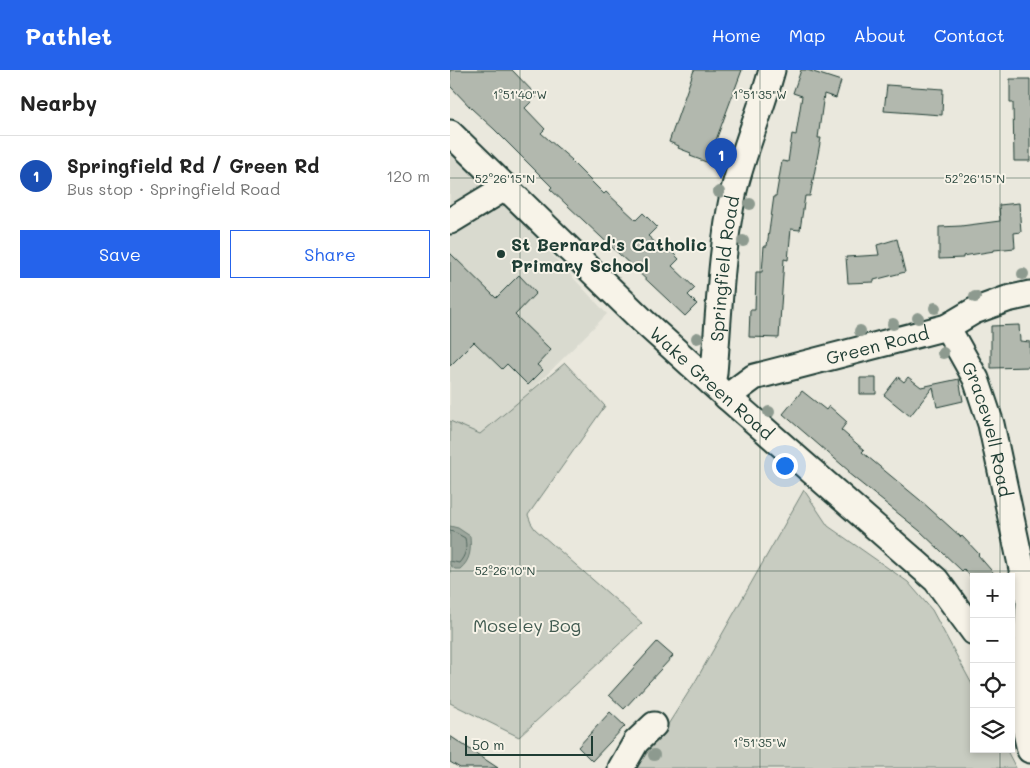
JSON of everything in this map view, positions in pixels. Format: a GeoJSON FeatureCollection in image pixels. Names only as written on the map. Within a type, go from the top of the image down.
{"type":"FeatureCollection","features":[{"type":"Feature","properties":{"kind":"street","name":"Springfield Road"},"geometry":{"type":"LineString","coordinates":[[719,390],[714,373],[722,273],[734,192],[745,149],[772,70]]}},
{"type":"Feature","properties":{"kind":"street","name":"Wake Green Road"},"geometry":{"type":"LineString","coordinates":[[450,133],[643,321],[936,580],[970,627]]}},
{"type":"Feature","properties":{"kind":"street"},"geometry":{"type":"LineString","coordinates":[[450,221],[506,187]]}},
{"type":"Feature","properties":{"kind":"street","name":"Green Road"},"geometry":{"type":"LineString","coordinates":[[719,390],[754,377],[947,327],[974,311],[1007,299],[1030,294]]}},
{"type":"Feature","properties":{"kind":"street","name":"Gracewell Road"},"geometry":{"type":"LineString","coordinates":[[947,327],[976,379],[991,424],[1030,602],[1016,705]]}},
{"type":"Feature","properties":{"kind":"street"},"geometry":{"type":"LineString","coordinates":[[1016,705],[1030,750]]}},
{"type":"Feature","properties":{"kind":"street"},"geometry":{"type":"LineString","coordinates":[[621,768],[636,742],[654,725]]}},
{"type":"Feature","properties":{"kind":"shaded area","name":"St Bernard's Catholic Primary School"},"geometry":{"type":"Polygon","coordinates":[[[450,149],[495,194],[607,314],[465,457],[450,444],[450,149]]]}},
{"type":"Feature","properties":{"kind":"green space","name":"Moseley Bog"},"geometry":{"type":"Polygon","coordinates":[[[565,363],[605,406],[528,515],[535,529],[642,623],[519,737],[450,703],[450,421],[480,434],[565,363]]]}},
{"type":"Feature","properties":{"kind":"green space"},"geometry":{"type":"Polygon","coordinates":[[[804,490],[828,526],[908,582],[932,610],[970,681],[970,753],[1008,753],[1016,768],[636,768],[667,726],[695,682],[804,490]]]}},
{"type":"Feature","properties":{"kind":"water"},"geometry":{"type":"Polygon","coordinates":[[[450,526],[458,528],[470,536],[470,554],[464,566],[460,569],[455,569],[450,565],[450,526]]]}},
{"type":"Feature","properties":{"kind":"building"},"geometry":{"type":"Polygon","coordinates":[[[450,70],[512,70],[537,96],[525,108],[545,129],[541,133],[572,160],[604,194],[606,192],[636,220],[643,213],[657,227],[648,236],[667,253],[670,250],[679,259],[672,266],[695,288],[688,295],[697,304],[685,316],[550,189],[552,187],[450,86],[450,70]]]}},
{"type":"Feature","properties":{"kind":"building"},"geometry":{"type":"Polygon","coordinates":[[[694,70],[742,70],[709,163],[690,156],[691,153],[669,142],[694,70]]]}},
{"type":"Feature","properties":{"kind":"building"},"geometry":{"type":"Polygon","coordinates":[[[801,70],[807,70],[841,81],[836,98],[824,94],[818,138],[821,138],[810,196],[805,196],[800,230],[791,229],[788,260],[784,259],[779,338],[749,337],[750,310],[755,310],[756,272],[762,272],[764,246],[767,246],[774,196],[776,196],[782,161],[788,162],[792,134],[796,135],[802,96],[793,93],[801,70]]]}},
{"type":"Feature","properties":{"kind":"building"},"geometry":{"type":"Polygon","coordinates":[[[1010,79],[1030,79],[1030,161],[1014,161],[1013,103],[1010,103],[1010,79]]]}},
{"type":"Feature","properties":{"kind":"building"},"geometry":{"type":"Polygon","coordinates":[[[887,85],[943,89],[942,115],[884,111],[887,85]]]}},
{"type":"Feature","properties":{"kind":"building"},"geometry":{"type":"Polygon","coordinates":[[[1019,203],[1021,232],[1014,233],[1015,248],[994,250],[963,256],[963,258],[939,259],[939,227],[1000,221],[999,205],[1019,203]]]}},
{"type":"Feature","properties":{"kind":"building"},"geometry":{"type":"Polygon","coordinates":[[[897,239],[905,272],[874,280],[874,282],[848,283],[846,257],[879,255],[877,245],[897,239]]]}},
{"type":"Feature","properties":{"kind":"building"},"geometry":{"type":"Polygon","coordinates":[[[450,253],[496,298],[519,275],[536,293],[515,315],[551,350],[537,365],[543,370],[528,385],[507,364],[502,369],[474,342],[450,366],[450,253]]]}},
{"type":"Feature","properties":{"kind":"building"},"geometry":{"type":"Polygon","coordinates":[[[1019,325],[1020,341],[1030,342],[1030,367],[991,368],[991,326],[1019,325]]]}},
{"type":"Feature","properties":{"kind":"building"},"geometry":{"type":"Polygon","coordinates":[[[898,377],[904,382],[908,377],[921,387],[959,379],[963,401],[937,407],[933,387],[910,416],[884,395],[898,377]]]}},
{"type":"Feature","properties":{"kind":"building"},"geometry":{"type":"Polygon","coordinates":[[[860,378],[876,378],[876,394],[860,394],[860,378]]]}},
{"type":"Feature","properties":{"kind":"building"},"geometry":{"type":"Polygon","coordinates":[[[802,391],[826,410],[829,406],[847,422],[841,430],[864,450],[862,452],[962,536],[994,573],[970,573],[970,576],[964,569],[962,571],[920,531],[848,473],[849,471],[783,414],[802,391]]]}},
{"type":"Feature","properties":{"kind":"building"},"geometry":{"type":"Polygon","coordinates":[[[657,642],[673,656],[624,709],[609,695],[657,642]]]}},
{"type":"Feature","properties":{"kind":"building"},"geometry":{"type":"Polygon","coordinates":[[[610,712],[625,726],[592,761],[578,747],[610,712]]]}},
{"type":"Feature","properties":{"kind":"building"},"geometry":{"type":"Polygon","coordinates":[[[450,736],[498,768],[460,768],[450,762],[450,736]]]}},
{"type":"Feature","properties":{"kind":"place","name":"Springfield Rd / Green Rd"},"geometry":{"type":"Point","coordinates":[721,179]}},
{"type":"Feature","properties":{"kind":"place","name":"St Bernard's Catholic Primary School"},"geometry":{"type":"Point","coordinates":[501,254]}}]}
